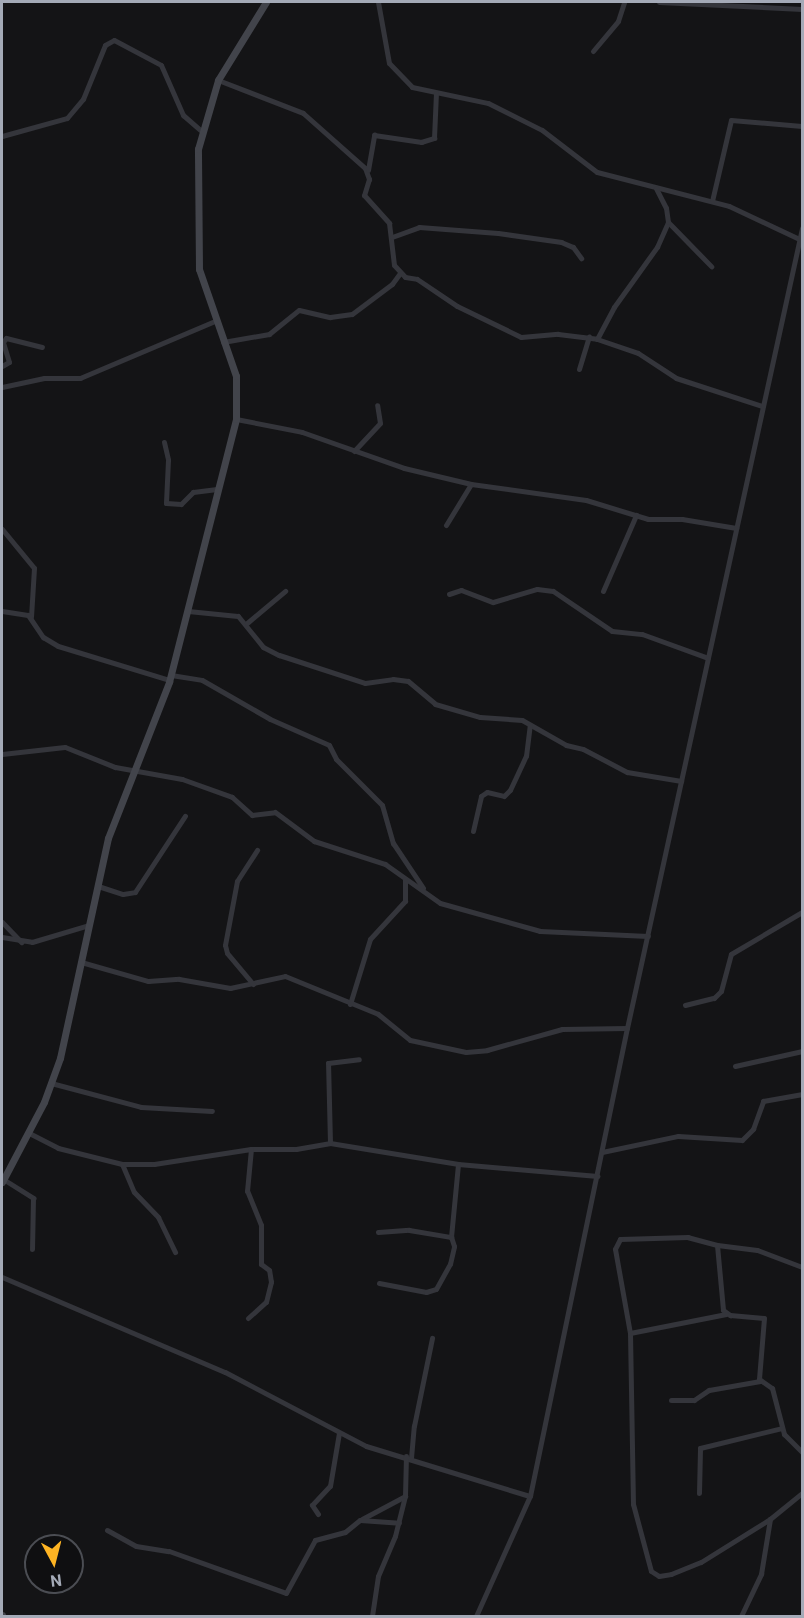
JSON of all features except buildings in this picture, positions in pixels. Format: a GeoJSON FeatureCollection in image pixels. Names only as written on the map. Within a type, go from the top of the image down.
{"type":"FeatureCollection","features":[{"type":"Feature","properties":{"kind":"main road"},"geometry":{"type":"LineString","coordinates":[[2,1181],[29,1133],[51,1083],[81,962],[108,838],[170,678],[236,419],[236,376],[198,269],[200,130],[218,80],[266,2]]}},
{"type":"Feature","properties":{"kind":"street"},"geometry":{"type":"LineString","coordinates":[[378,2],[392,69],[412,87],[488,103],[542,130],[597,172],[712,201],[799,239]]}},
{"type":"Feature","properties":{"kind":"street"},"geometry":{"type":"LineString","coordinates":[[593,51],[618,21],[624,2]]}},
{"type":"Feature","properties":{"kind":"street"},"geometry":{"type":"LineString","coordinates":[[659,2],[802,9]]}},
{"type":"Feature","properties":{"kind":"street"},"geometry":{"type":"LineString","coordinates":[[2,136],[67,118],[83,99],[105,45],[114,40],[161,65],[183,115],[200,130]]}},
{"type":"Feature","properties":{"kind":"street"},"geometry":{"type":"LineString","coordinates":[[218,80],[303,113],[339,140],[368,171]]}},
{"type":"Feature","properties":{"kind":"street"},"geometry":{"type":"LineString","coordinates":[[436,93],[434,138],[421,142],[374,135],[363,195],[389,223],[394,265],[400,273],[520,338],[558,334],[590,337],[638,352],[676,378],[762,406]]}},
{"type":"Feature","properties":{"kind":"street"},"geometry":{"type":"LineString","coordinates":[[712,201],[731,120],[802,126]]}},
{"type":"Feature","properties":{"kind":"street"},"geometry":{"type":"LineString","coordinates":[[597,339],[614,307],[657,247],[668,222],[666,208],[656,188]]}},
{"type":"Feature","properties":{"kind":"street"},"geometry":{"type":"LineString","coordinates":[[668,222],[711,266]]}},
{"type":"Feature","properties":{"kind":"street"},"geometry":{"type":"LineString","coordinates":[[392,237],[419,226],[505,234],[568,244],[581,258]]}},
{"type":"Feature","properties":{"kind":"street"},"geometry":{"type":"LineString","coordinates":[[476,1617],[530,1496],[627,1028],[802,228]]}},
{"type":"Feature","properties":{"kind":"street"},"geometry":{"type":"LineString","coordinates":[[223,342],[269,334],[299,310],[330,317],[352,314],[393,284],[400,273]]}},
{"type":"Feature","properties":{"kind":"street"},"geometry":{"type":"LineString","coordinates":[[2,387],[44,378],[80,378],[215,321]]}},
{"type":"Feature","properties":{"kind":"street"},"geometry":{"type":"LineString","coordinates":[[579,369],[590,337]]}},
{"type":"Feature","properties":{"kind":"street"},"geometry":{"type":"LineString","coordinates":[[2,366],[9,362],[3,342],[6,338],[42,347]]}},
{"type":"Feature","properties":{"kind":"street"},"geometry":{"type":"LineString","coordinates":[[354,451],[380,423],[377,405]]}},
{"type":"Feature","properties":{"kind":"street"},"geometry":{"type":"LineString","coordinates":[[236,419],[302,432],[354,451],[471,484],[586,500],[636,515],[736,528]]}},
{"type":"Feature","properties":{"kind":"street"},"geometry":{"type":"LineString","coordinates":[[164,442],[168,460],[166,503],[181,504],[193,492],[219,489]]}},
{"type":"Feature","properties":{"kind":"street"},"geometry":{"type":"LineString","coordinates":[[446,525],[471,484]]}},
{"type":"Feature","properties":{"kind":"street"},"geometry":{"type":"LineString","coordinates":[[603,591],[636,515]]}},
{"type":"Feature","properties":{"kind":"street"},"geometry":{"type":"LineString","coordinates":[[2,529],[34,568],[30,617]]}},
{"type":"Feature","properties":{"kind":"street"},"geometry":{"type":"LineString","coordinates":[[449,594],[461,590],[493,602],[537,589],[553,591],[612,631],[642,634],[708,658]]}},
{"type":"Feature","properties":{"kind":"street"},"geometry":{"type":"LineString","coordinates":[[247,623],[285,591]]}},
{"type":"Feature","properties":{"kind":"street"},"geometry":{"type":"LineString","coordinates":[[2,611],[30,617],[49,641],[170,678],[202,680],[270,719],[329,745],[336,759],[382,806],[393,843],[423,890]]}},
{"type":"Feature","properties":{"kind":"street"},"geometry":{"type":"LineString","coordinates":[[188,611],[228,614],[247,623],[256,640],[279,655],[365,683],[402,680],[435,704],[480,717],[512,718],[627,772],[681,781]]}},
{"type":"Feature","properties":{"kind":"street"},"geometry":{"type":"LineString","coordinates":[[472,831],[480,796],[487,792],[504,796],[510,790],[526,756],[530,725]]}},
{"type":"Feature","properties":{"kind":"street"},"geometry":{"type":"LineString","coordinates":[[2,754],[65,747],[134,771],[192,782],[232,797],[252,815],[275,812],[314,841],[368,856],[440,903],[540,931],[648,936]]}},
{"type":"Feature","properties":{"kind":"street"},"geometry":{"type":"LineString","coordinates":[[98,886],[123,894],[135,892],[184,816]]}},
{"type":"Feature","properties":{"kind":"street"},"geometry":{"type":"LineString","coordinates":[[253,984],[226,953],[225,945],[237,882],[257,850]]}},
{"type":"Feature","properties":{"kind":"street"},"geometry":{"type":"LineString","coordinates":[[350,1004],[370,939],[405,901],[405,879]]}},
{"type":"Feature","properties":{"kind":"street"},"geometry":{"type":"LineString","coordinates":[[685,1005],[714,998],[721,991],[731,954],[802,912]]}},
{"type":"Feature","properties":{"kind":"street"},"geometry":{"type":"LineString","coordinates":[[2,922],[21,942]]}},
{"type":"Feature","properties":{"kind":"street"},"geometry":{"type":"LineString","coordinates":[[2,937],[21,942],[89,925]]}},
{"type":"Feature","properties":{"kind":"street"},"geometry":{"type":"LineString","coordinates":[[81,962],[148,981],[180,978],[230,988],[285,976],[378,1014],[410,1040],[466,1052],[487,1050],[562,1029],[627,1028]]}},
{"type":"Feature","properties":{"kind":"street"},"geometry":{"type":"LineString","coordinates":[[735,1066],[802,1051]]}},
{"type":"Feature","properties":{"kind":"street"},"geometry":{"type":"LineString","coordinates":[[330,1143],[328,1063],[359,1059]]}},
{"type":"Feature","properties":{"kind":"street"},"geometry":{"type":"LineString","coordinates":[[51,1083],[141,1107],[212,1112]]}},
{"type":"Feature","properties":{"kind":"street"},"geometry":{"type":"LineString","coordinates":[[602,1152],[678,1136],[742,1140],[753,1129],[763,1101],[802,1094]]}},
{"type":"Feature","properties":{"kind":"street"},"geometry":{"type":"LineString","coordinates":[[29,1133],[58,1148],[122,1164],[154,1164],[251,1149],[296,1149],[330,1143],[458,1164],[597,1176]]}},
{"type":"Feature","properties":{"kind":"street"},"geometry":{"type":"LineString","coordinates":[[248,1318],[266,1302],[271,1282],[269,1270],[261,1264],[261,1229],[247,1191],[251,1149]]}},
{"type":"Feature","properties":{"kind":"street"},"geometry":{"type":"LineString","coordinates":[[122,1164],[130,1186],[158,1217],[175,1252]]}},
{"type":"Feature","properties":{"kind":"street"},"geometry":{"type":"LineString","coordinates":[[379,1283],[426,1292],[436,1289],[454,1250],[451,1237],[458,1164]]}},
{"type":"Feature","properties":{"kind":"street"},"geometry":{"type":"LineString","coordinates":[[2,1181],[33,1198],[32,1249]]}},
{"type":"Feature","properties":{"kind":"street"},"geometry":{"type":"LineString","coordinates":[[378,1232],[409,1230],[451,1237]]}},
{"type":"Feature","properties":{"kind":"street"},"geometry":{"type":"LineString","coordinates":[[802,1267],[757,1250],[671,1236],[616,1242],[630,1332],[633,1504],[651,1571],[659,1576],[689,1568],[721,1552],[770,1519],[802,1493]]}},
{"type":"Feature","properties":{"kind":"street"},"geometry":{"type":"LineString","coordinates":[[717,1245],[726,1314]]}},
{"type":"Feature","properties":{"kind":"street"},"geometry":{"type":"LineString","coordinates":[[2,1277],[225,1372],[339,1433],[530,1496]]}},
{"type":"Feature","properties":{"kind":"street"},"geometry":{"type":"LineString","coordinates":[[630,1332],[726,1314],[764,1318],[760,1381]]}},
{"type":"Feature","properties":{"kind":"street"},"geometry":{"type":"LineString","coordinates":[[372,1617],[378,1576],[399,1523],[405,1496],[414,1426],[432,1338]]}},
{"type":"Feature","properties":{"kind":"street"},"geometry":{"type":"LineString","coordinates":[[671,1400],[694,1400],[709,1390],[760,1381],[772,1388],[782,1428],[802,1452]]}},
{"type":"Feature","properties":{"kind":"street"},"geometry":{"type":"LineString","coordinates":[[699,1493],[700,1448],[782,1428]]}},
{"type":"Feature","properties":{"kind":"street"},"geometry":{"type":"LineString","coordinates":[[318,1514],[312,1505],[330,1486],[339,1433]]}},
{"type":"Feature","properties":{"kind":"street"},"geometry":{"type":"LineString","coordinates":[[106,1530],[128,1544],[169,1551],[286,1593],[315,1540],[345,1532],[360,1520],[405,1496]]}},
{"type":"Feature","properties":{"kind":"street"},"geometry":{"type":"LineString","coordinates":[[741,1617],[761,1574],[770,1519]]}},
{"type":"Feature","properties":{"kind":"street"},"geometry":{"type":"LineString","coordinates":[[360,1520],[399,1523]]}}]}
